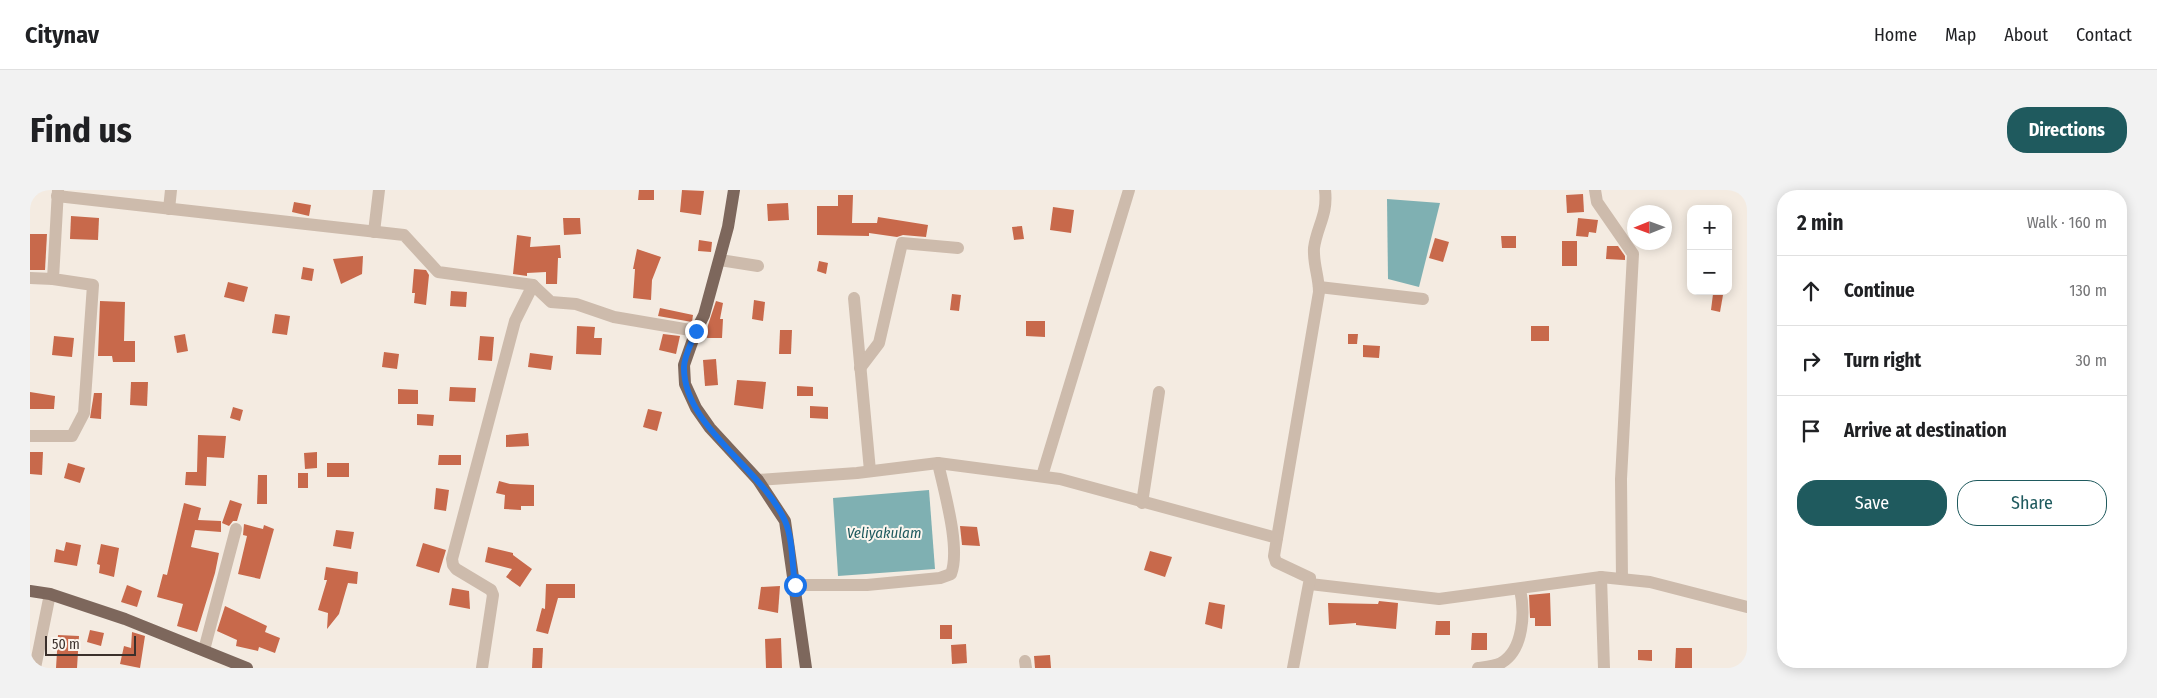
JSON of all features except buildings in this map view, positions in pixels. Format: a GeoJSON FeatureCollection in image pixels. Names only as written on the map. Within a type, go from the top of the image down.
{"type":"FeatureCollection","features":[{"type":"Feature","properties":{"kind":"main road"},"geometry":{"type":"LineString","coordinates":[[734,190],[720,260],[704,315],[684,365],[685,384],[690,397],[710,428],[758,480],[774,501],[785,521],[806,668]]}},
{"type":"Feature","properties":{"kind":"main road"},"geometry":{"type":"LineString","coordinates":[[30,591],[50,594],[124,619],[247,668]]}},
{"type":"Feature","properties":{"kind":"street"},"geometry":{"type":"LineString","coordinates":[[169,208],[171,190]]}},
{"type":"Feature","properties":{"kind":"street"},"geometry":{"type":"LineString","coordinates":[[374,232],[379,190]]}},
{"type":"Feature","properties":{"kind":"street"},"geometry":{"type":"LineString","coordinates":[[1042,476],[1129,190]]}},
{"type":"Feature","properties":{"kind":"street"},"geometry":{"type":"LineString","coordinates":[[1294,668],[1310,578],[1275,560],[1277,538],[1319,287],[1314,262],[1314,248],[1326,208],[1325,190]]}},
{"type":"Feature","properties":{"kind":"street"},"geometry":{"type":"LineString","coordinates":[[1595,190],[1596,202],[1633,254],[1621,479],[1622,579]]}},
{"type":"Feature","properties":{"kind":"street"},"geometry":{"type":"LineString","coordinates":[[53,280],[57,193],[404,235],[438,272],[533,286],[551,302],[576,304],[614,317],[696,331]]}},
{"type":"Feature","properties":{"kind":"street"},"geometry":{"type":"LineString","coordinates":[[860,368],[879,343],[902,243],[958,248]]}},
{"type":"Feature","properties":{"kind":"street"},"geometry":{"type":"LineString","coordinates":[[720,260],[758,266]]}},
{"type":"Feature","properties":{"kind":"street"},"geometry":{"type":"LineString","coordinates":[[30,278],[93,285],[84,413],[72,436],[30,436]]}},
{"type":"Feature","properties":{"kind":"street"},"geometry":{"type":"LineString","coordinates":[[482,668],[493,595],[491,590],[456,569],[452,559],[515,321],[533,286]]}},
{"type":"Feature","properties":{"kind":"street"},"geometry":{"type":"LineString","coordinates":[[1319,287],[1423,299]]}},
{"type":"Feature","properties":{"kind":"street"},"geometry":{"type":"LineString","coordinates":[[854,298],[870,471]]}},
{"type":"Feature","properties":{"kind":"street"},"geometry":{"type":"LineString","coordinates":[[1142,503],[1159,392]]}},
{"type":"Feature","properties":{"kind":"street"},"geometry":{"type":"LineString","coordinates":[[795,585],[867,585],[940,578],[951,574],[955,564],[951,528],[938,462]]}},
{"type":"Feature","properties":{"kind":"street"},"geometry":{"type":"LineString","coordinates":[[758,480],[870,471],[938,462],[1060,479],[1142,503],[1277,538]]}},
{"type":"Feature","properties":{"kind":"street"},"geometry":{"type":"LineString","coordinates":[[204,650],[236,529]]}},
{"type":"Feature","properties":{"kind":"street"},"geometry":{"type":"LineString","coordinates":[[1602,577],[1604,668]]}},
{"type":"Feature","properties":{"kind":"street"},"geometry":{"type":"LineString","coordinates":[[1310,584],[1439,599],[1602,577],[1650,582],[1747,607]]}},
{"type":"Feature","properties":{"kind":"street"},"geometry":{"type":"LineString","coordinates":[[1478,668],[1499,664],[1511,656],[1518,644],[1521,638],[1520,589]]}},
{"type":"Feature","properties":{"kind":"street"},"geometry":{"type":"LineString","coordinates":[[34,668],[50,594]]}},
{"type":"Feature","properties":{"kind":"water"},"geometry":{"type":"Polygon","coordinates":[[[1387,199],[1440,203],[1419,287],[1388,279],[1387,199]]]}},
{"type":"Feature","properties":{"kind":"water","name":"Veliyakulam"},"geometry":{"type":"Polygon","coordinates":[[[929,490],[935,569],[838,576],[833,498],[929,490]]]}},
{"type":"Feature","properties":{"kind":"route"},"geometry":{"type":"LineString","coordinates":[[696,331],[684,365],[685,384],[690,397],[710,428],[758,480],[774,501],[785,521],[788,532],[795,585]]}}]}
